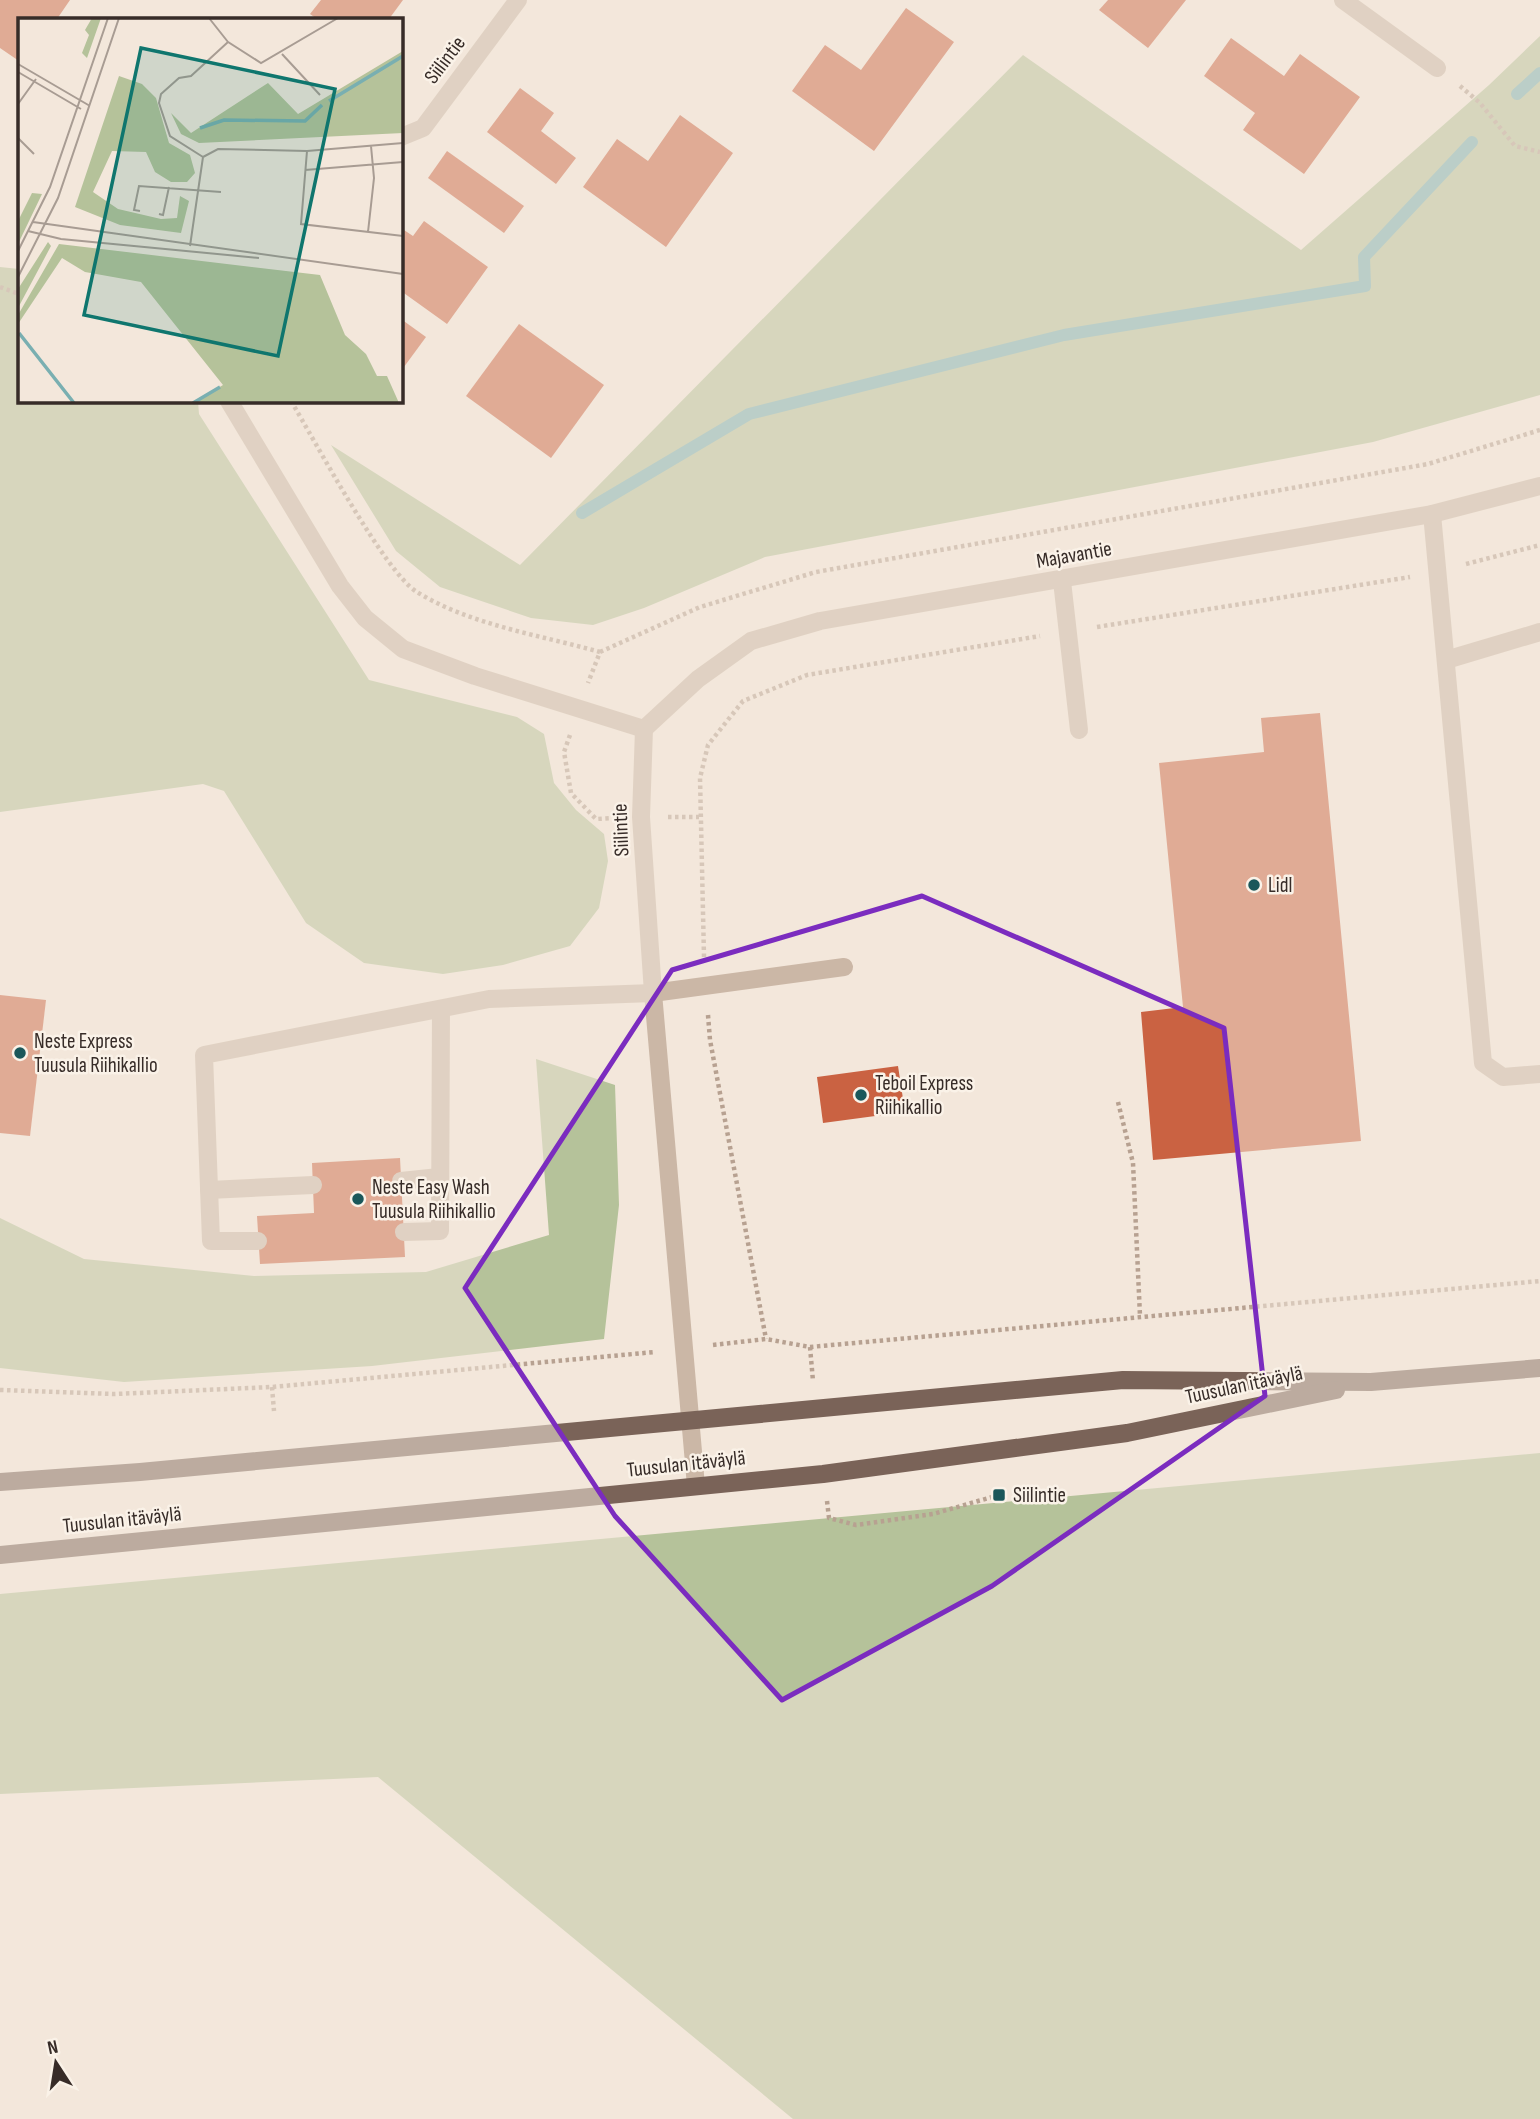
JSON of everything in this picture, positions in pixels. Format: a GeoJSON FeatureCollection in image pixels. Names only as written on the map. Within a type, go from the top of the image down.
{"type":"FeatureCollection","features":[{"type":"Feature","properties":{"kind":"main road","name":"Tuusulan itäväylä"},"geometry":{"type":"LineString","coordinates":[[0,1482],[140,1472],[691,1422],[1123,1380],[1371,1382],[1540,1368]]}},
{"type":"Feature","properties":{"kind":"main road","name":"Tuusulan itäväylä"},"geometry":{"type":"LineString","coordinates":[[0,1555],[823,1474],[1127,1433],[1371,1382]]}},
{"type":"Feature","properties":{"kind":"street","name":"Siilintie"},"geometry":{"type":"LineString","coordinates":[[402,136],[423,128],[518,0]]}},
{"type":"Feature","properties":{"kind":"street"},"geometry":{"type":"LineString","coordinates":[[1343,0],[1437,68]]}},
{"type":"Feature","properties":{"kind":"street"},"geometry":{"type":"LineString","coordinates":[[230,402],[340,586],[365,618],[403,649],[475,676],[644,729]]}},
{"type":"Feature","properties":{"kind":"street","name":"Majavantie"},"geometry":{"type":"LineString","coordinates":[[644,729],[698,679],[751,641],[820,621],[1062,581],[1432,514],[1540,486]]}},
{"type":"Feature","properties":{"kind":"street"},"geometry":{"type":"LineString","coordinates":[[1432,514],[1483,1063],[1503,1077],[1540,1074]]}},
{"type":"Feature","properties":{"kind":"street"},"geometry":{"type":"LineString","coordinates":[[1062,581],[1079,730]]}},
{"type":"Feature","properties":{"kind":"street"},"geometry":{"type":"LineString","coordinates":[[1446,660],[1540,632]]}},
{"type":"Feature","properties":{"kind":"street","name":"Siilintie"},"geometry":{"type":"LineString","coordinates":[[644,729],[641,817],[653,993],[696,1486]]}},
{"type":"Feature","properties":{"kind":"street"},"geometry":{"type":"LineString","coordinates":[[258,1241],[211,1241],[204,1055],[489,999],[653,993],[844,967]]}},
{"type":"Feature","properties":{"kind":"street"},"geometry":{"type":"LineString","coordinates":[[404,1232],[440,1231],[441,1009]]}},
{"type":"Feature","properties":{"kind":"street"},"geometry":{"type":"LineString","coordinates":[[401,1181],[439,1177]]}},
{"type":"Feature","properties":{"kind":"street"},"geometry":{"type":"LineString","coordinates":[[209,1190],[313,1185]]}},
{"type":"Feature","properties":{"kind":"path"},"geometry":{"type":"LineString","coordinates":[[1437,68],[1480,103],[1515,146],[1540,152]]}},
{"type":"Feature","properties":{"kind":"path"},"geometry":{"type":"LineString","coordinates":[[0,287],[18,294]]}},
{"type":"Feature","properties":{"kind":"path"},"geometry":{"type":"LineString","coordinates":[[292,402],[386,557],[414,591],[454,611],[600,652],[700,607],[816,572],[1428,464],[1540,430]]}},
{"type":"Feature","properties":{"kind":"path"},"geometry":{"type":"LineString","coordinates":[[766,1339],[710,1040],[699,817],[700,778],[708,745],[743,701],[807,675],[1438,572],[1540,545]]}},
{"type":"Feature","properties":{"kind":"path"},"geometry":{"type":"LineString","coordinates":[[600,652],[564,752],[571,793],[596,819],[699,817]]}},
{"type":"Feature","properties":{"kind":"path"},"geometry":{"type":"LineString","coordinates":[[1118,1102],[1133,1163],[1140,1316]]}},
{"type":"Feature","properties":{"kind":"path"},"geometry":{"type":"LineString","coordinates":[[0,1390],[115,1394],[272,1387],[766,1339],[810,1347],[1540,1281]]}},
{"type":"Feature","properties":{"kind":"path"},"geometry":{"type":"LineString","coordinates":[[272,1387],[274,1411]]}},
{"type":"Feature","properties":{"kind":"highlighted area"},"geometry":{"type":"Polygon","coordinates":[[[922,896],[1224,1028],[1265,1396],[992,1586],[782,1700],[615,1516],[465,1288],[672,970],[922,896]]]}},
{"type":"Feature","properties":{"kind":"green space"},"geometry":{"type":"Polygon","coordinates":[[[1540,36],[1540,395],[1373,442],[765,557],[644,608],[593,625],[531,618],[440,587],[396,551],[331,445],[520,565],[1023,55],[1301,250],[1489,85],[1540,36]]]}},
{"type":"Feature","properties":{"kind":"green space"},"geometry":{"type":"Polygon","coordinates":[[[0,267],[18,269],[18,402],[198,402],[199,414],[369,680],[517,717],[544,734],[554,783],[576,810],[604,834],[608,861],[599,908],[570,946],[503,965],[443,974],[364,963],[306,923],[224,791],[203,784],[0,812],[0,267]]]}},
{"type":"Feature","properties":{"kind":"green space"},"geometry":{"type":"Polygon","coordinates":[[[536,1059],[615,1085],[619,1205],[604,1339],[372,1366],[124,1382],[0,1368],[0,1218],[84,1259],[254,1276],[426,1272],[549,1235],[536,1059]]]}},
{"type":"Feature","properties":{"kind":"green space"},"geometry":{"type":"Polygon","coordinates":[[[1540,1453],[1540,2119],[793,2119],[378,1777],[0,1794],[0,1594],[1540,1453]]]}},
{"type":"Feature","properties":{"kind":"building"},"geometry":{"type":"Polygon","coordinates":[[[0,0],[70,0],[58,18],[18,18],[18,60],[0,48],[0,0]]]}},
{"type":"Feature","properties":{"kind":"building"},"geometry":{"type":"Polygon","coordinates":[[[321,0],[403,0],[390,18],[316,18],[310,14],[321,0]]]}},
{"type":"Feature","properties":{"kind":"building"},"geometry":{"type":"Polygon","coordinates":[[[1108,0],[1186,0],[1148,48],[1099,10],[1108,0]]]}},
{"type":"Feature","properties":{"kind":"building"},"geometry":{"type":"Polygon","coordinates":[[[906,8],[954,42],[874,151],[792,91],[825,45],[861,70],[906,8]]]}},
{"type":"Feature","properties":{"kind":"building"},"geometry":{"type":"Polygon","coordinates":[[[1231,38],[1284,76],[1300,54],[1360,97],[1304,174],[1243,130],[1255,113],[1204,76],[1231,38]]]}},
{"type":"Feature","properties":{"kind":"building"},"geometry":{"type":"Polygon","coordinates":[[[520,88],[554,113],[541,131],[576,158],[556,184],[487,132],[520,88]]]}},
{"type":"Feature","properties":{"kind":"building"},"geometry":{"type":"Polygon","coordinates":[[[680,115],[733,153],[666,247],[583,187],[617,139],[648,161],[680,115]]]}},
{"type":"Feature","properties":{"kind":"building"},"geometry":{"type":"Polygon","coordinates":[[[447,151],[524,206],[504,233],[428,178],[447,151]]]}},
{"type":"Feature","properties":{"kind":"building"},"geometry":{"type":"Polygon","coordinates":[[[424,221],[488,267],[447,324],[402,292],[402,233],[404,230],[413,236],[424,221]]]}},
{"type":"Feature","properties":{"kind":"building"},"geometry":{"type":"Polygon","coordinates":[[[402,320],[426,337],[402,370],[402,320]]]}},
{"type":"Feature","properties":{"kind":"building"},"geometry":{"type":"Polygon","coordinates":[[[519,324],[604,385],[551,458],[466,396],[519,324]]]}},
{"type":"Feature","properties":{"kind":"building","name":"Lidl"},"geometry":{"type":"Polygon","coordinates":[[[1320,713],[1361,1141],[1153,1160],[1141,1012],[1183,1007],[1159,763],[1264,752],[1261,718],[1320,713]]]}},
{"type":"Feature","properties":{"kind":"building","name":"Neste Express Tuusula Riihikallio"},"geometry":{"type":"Polygon","coordinates":[[[0,995],[46,1000],[30,1136],[0,1133],[0,995]]]}},
{"type":"Feature","properties":{"kind":"building","name":"Teboil Express Riihikallio"},"geometry":{"type":"Polygon","coordinates":[[[898,1066],[905,1112],[823,1123],[817,1077],[898,1066]]]}},
{"type":"Feature","properties":{"kind":"building","name":"Neste Easy Wash Tuusula Riihikallio"},"geometry":{"type":"Polygon","coordinates":[[[400,1158],[405,1257],[260,1264],[257,1216],[314,1213],[312,1163],[400,1158]]]}},
{"type":"Feature","properties":{"kind":"waterway"},"geometry":{"type":"LineString","coordinates":[[1517,94],[1540,73]]}},
{"type":"Feature","properties":{"kind":"waterway"},"geometry":{"type":"LineString","coordinates":[[582,513],[749,414],[1064,335],[1365,286],[1364,257],[1472,142]]}},
{"type":"Feature","properties":{"kind":"place","name":"Lidl"},"geometry":{"type":"Point","coordinates":[1254,885]}},
{"type":"Feature","properties":{"kind":"place","name":"Neste Express Tuusula Riihikallio"},"geometry":{"type":"Point","coordinates":[20,1053]}},
{"type":"Feature","properties":{"kind":"place","name":"Teboil Express Riihikallio"},"geometry":{"type":"Point","coordinates":[861,1095]}},
{"type":"Feature","properties":{"kind":"place","name":"Neste Easy Wash Tuusula Riihikallio"},"geometry":{"type":"Point","coordinates":[358,1199]}},
{"type":"Feature","properties":{"kind":"place","name":"Siilintie"},"geometry":{"type":"Point","coordinates":[999,1495]}}]}
